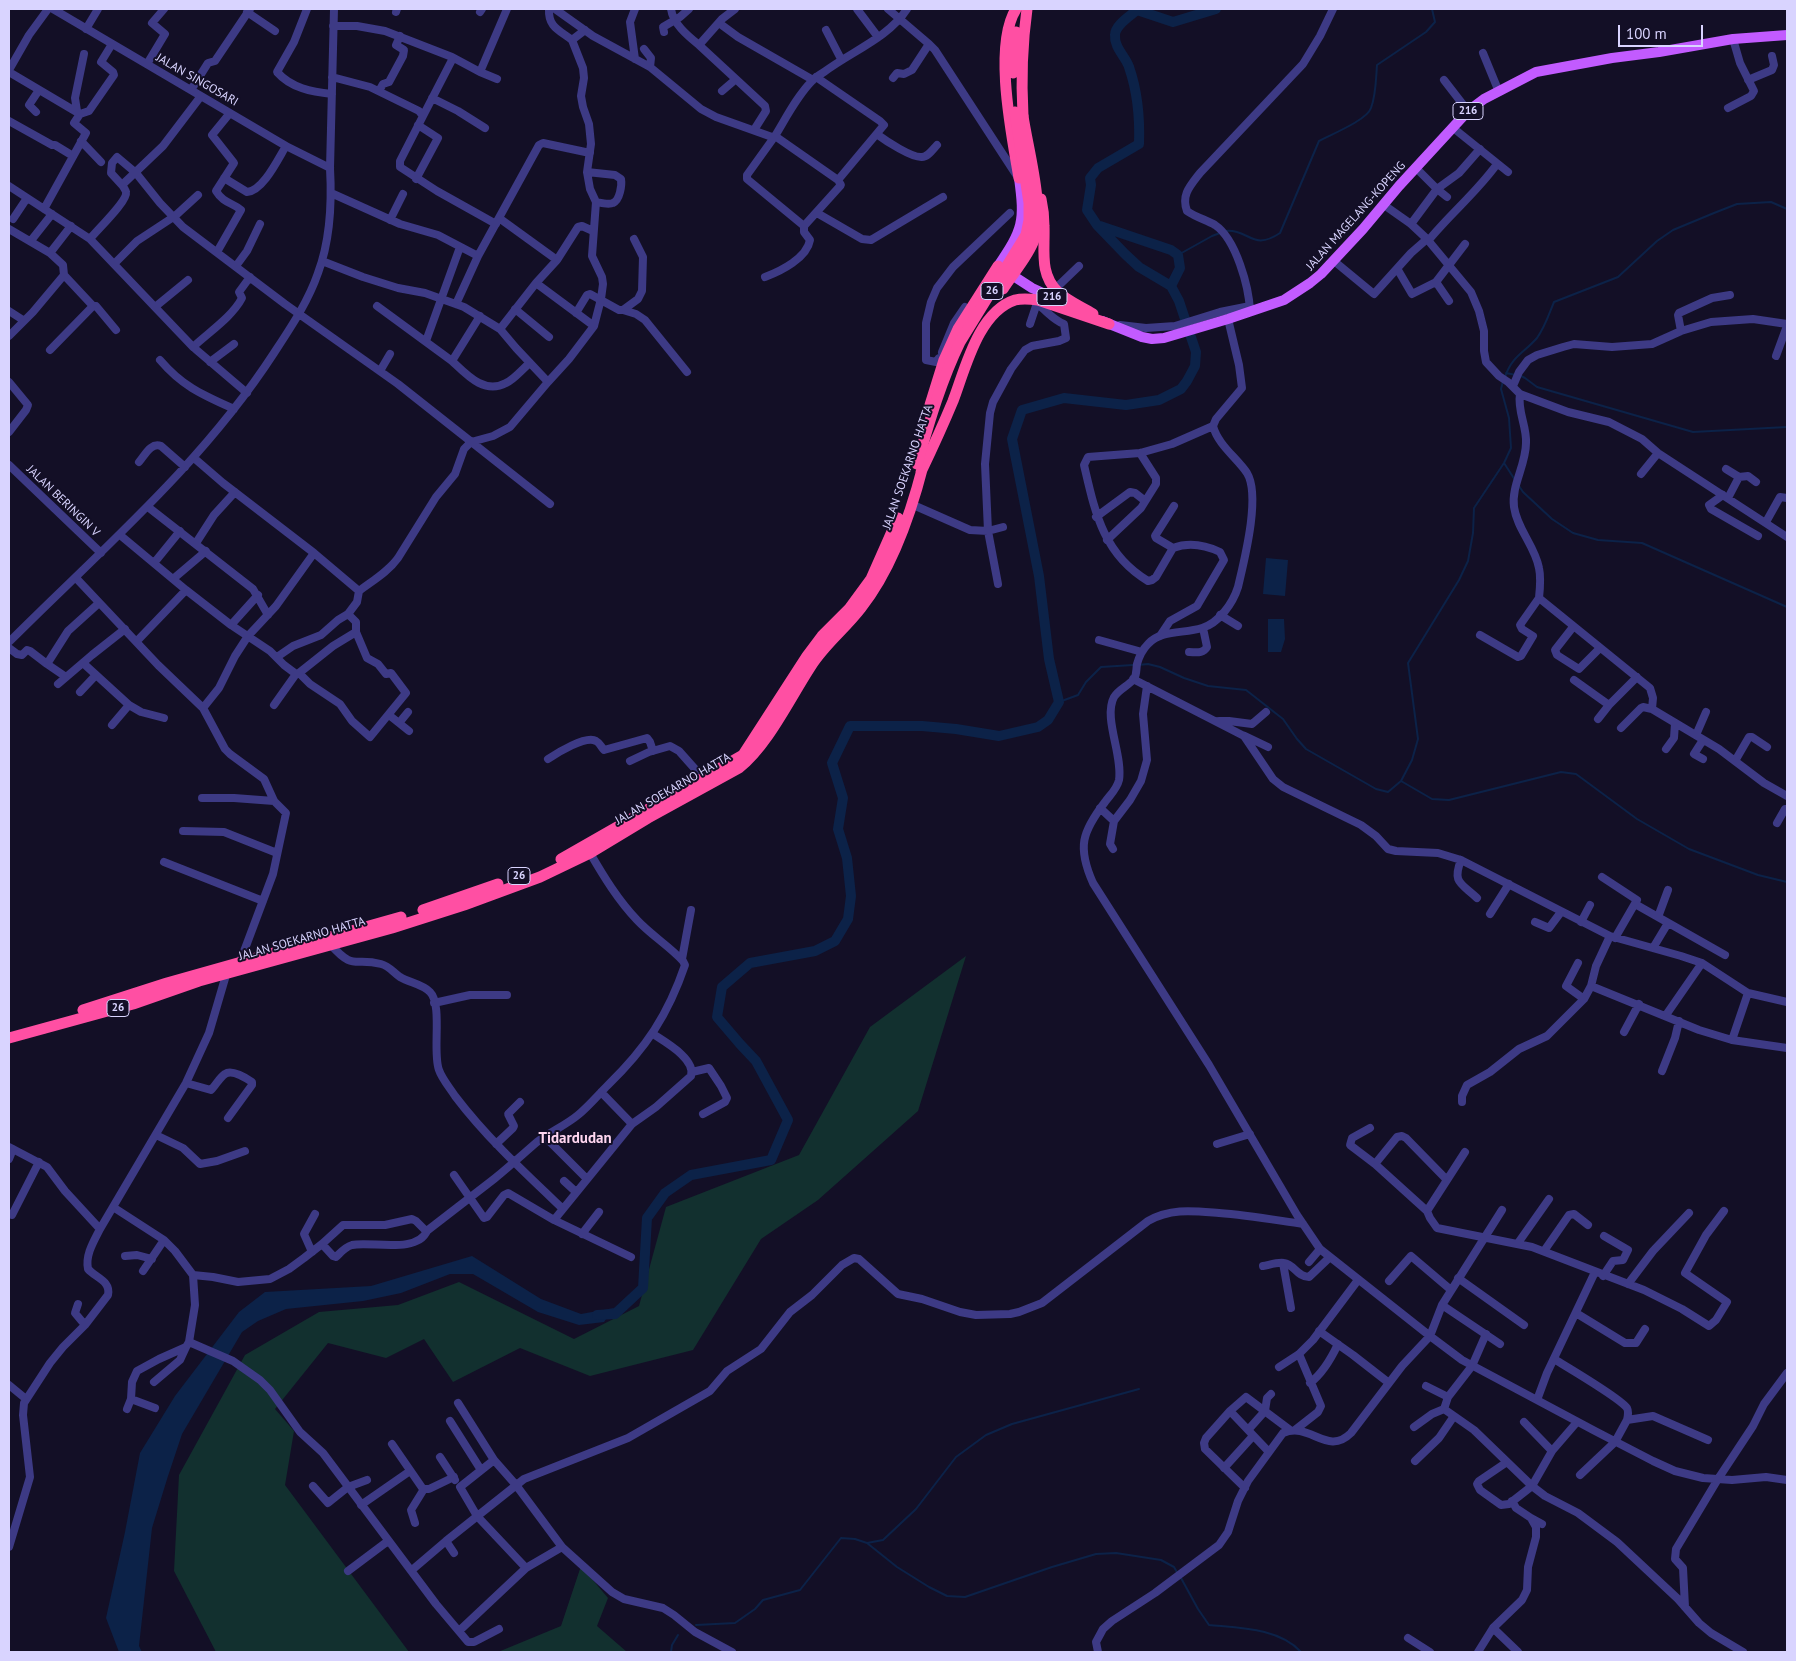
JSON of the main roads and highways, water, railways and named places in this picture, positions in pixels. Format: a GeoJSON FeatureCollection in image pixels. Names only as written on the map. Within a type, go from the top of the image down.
{"type":"FeatureCollection","features":[{"type":"Feature","properties":{"kind":"highway"},"geometry":{"type":"LineString","coordinates":[[1016,9],[1008,31],[1005,79],[1007,109],[1019,178]]}},
{"type":"Feature","properties":{"kind":"highway","name":"26"},"geometry":{"type":"LineString","coordinates":[[1020,9],[1014,42],[1013,76],[1020,114]]}},
{"type":"Feature","properties":{"kind":"highway","name":"26"},"geometry":{"type":"LineString","coordinates":[[1020,114],[1022,44],[1027,9]]}},
{"type":"Feature","properties":{"kind":"highway"},"geometry":{"type":"LineString","coordinates":[[1020,114],[1036,158],[1044,224],[1045,273],[1059,293],[1109,324]]}},
{"type":"Feature","properties":{"kind":"highway","name":"JALAN SOEKARNO HATTA"},"geometry":{"type":"LineString","coordinates":[[9,1031],[159,990],[226,975],[392,928],[464,905],[540,877],[590,854],[737,764],[806,656],[822,636],[849,609],[871,578],[896,524],[966,345],[1029,251],[1034,239],[1037,223],[1037,204],[1020,114]]}},
{"type":"Feature","properties":{"kind":"highway"},"geometry":{"type":"LineString","coordinates":[[918,469],[941,359],[961,323],[998,266]]}},
{"type":"Feature","properties":{"kind":"highway"},"geometry":{"type":"LineString","coordinates":[[918,469],[952,402],[965,364],[993,315],[1004,306],[1021,299],[1038,302],[1109,324]]}},
{"type":"Feature","properties":{"kind":"highway","name":"JALAN SOEKARNO HATTA"},"geometry":{"type":"LineString","coordinates":[[9,1038],[133,1004],[159,990],[240,962],[399,918],[536,870],[578,850],[703,778],[750,758],[775,724],[812,664],[860,609],[878,584],[890,560],[911,504],[918,469]]}},
{"type":"Feature","properties":{"kind":"main road","name":"JALAN MAGELANG-KOPENG"},"geometry":{"type":"LineString","coordinates":[[998,266],[1032,288],[1109,324],[1152,339],[1284,300],[1310,283],[1334,261],[1452,126],[1468,111],[1484,99],[1536,72],[1733,39],[1787,35]]}},
{"type":"Feature","properties":{"kind":"main road"},"geometry":{"type":"LineString","coordinates":[[998,266],[1014,243],[1020,230],[1022,203],[1019,178]]}},
{"type":"Feature","properties":{"kind":"water"},"geometry":{"type":"Polygon","coordinates":[[[1266,558],[1288,560],[1285,596],[1263,594],[1266,558]]]}},
{"type":"Feature","properties":{"kind":"water"},"geometry":{"type":"Polygon","coordinates":[[[1268,619],[1284,619],[1285,639],[1281,652],[1268,652],[1268,619]]]}},
{"type":"Feature","properties":{"kind":"water"},"geometry":{"type":"Polygon","coordinates":[[[472,1256],[541,1299],[581,1314],[614,1308],[604,1322],[579,1325],[538,1312],[473,1274],[450,1274],[401,1293],[363,1301],[286,1309],[258,1321],[242,1332],[182,1434],[168,1476],[152,1528],[139,1646],[142,1652],[119,1652],[106,1618],[140,1453],[175,1396],[239,1312],[265,1292],[371,1286],[472,1256]]]}},
{"type":"Feature","properties":{"kind":"waterway"},"geometry":{"type":"LineString","coordinates":[[597,1315],[615,1314],[643,1288],[647,1218],[665,1193],[691,1175],[771,1160],[788,1120],[756,1061],[717,1017],[722,987],[750,963],[815,951],[835,941],[848,919],[851,896],[847,858],[838,829],[843,798],[832,763],[850,726],[922,726],[999,736],[1038,727],[1048,720],[1059,702],[1049,659],[1039,576],[1012,439],[1022,410],[1064,398],[1126,405],[1159,400],[1181,389],[1195,366],[1196,352],[1179,301],[1171,286],[1139,267],[1097,225],[1087,210],[1091,185],[1090,178],[1098,168],[1139,144],[1139,115],[1136,96],[1129,67],[1116,44],[1115,35],[1117,28],[1137,10],[1173,22],[1216,9]]}},
{"type":"Feature","properties":{"kind":"waterway"},"geometry":{"type":"LineString","coordinates":[[1224,231],[1232,231],[1257,240],[1271,238],[1280,233],[1319,141],[1356,122],[1368,113],[1374,98],[1377,65],[1426,32],[1435,22],[1432,9]]}},
{"type":"Feature","properties":{"kind":"waterway"},"geometry":{"type":"LineString","coordinates":[[1505,377],[1515,359],[1540,334],[1554,302],[1618,277],[1657,241],[1673,230],[1737,204],[1771,202],[1787,209]]}},
{"type":"Feature","properties":{"kind":"waterway"},"geometry":{"type":"LineString","coordinates":[[1100,226],[1171,250],[1178,255],[1180,268],[1171,286]]}},
{"type":"Feature","properties":{"kind":"waterway"},"geometry":{"type":"LineString","coordinates":[[1178,255],[1220,233]]}},
{"type":"Feature","properties":{"kind":"waterway"},"geometry":{"type":"LineString","coordinates":[[1506,373],[1516,375]]}},
{"type":"Feature","properties":{"kind":"waterway"},"geometry":{"type":"LineString","coordinates":[[1521,376],[1537,387],[1693,432],[1787,427]]}},
{"type":"Feature","properties":{"kind":"waterway"},"geometry":{"type":"LineString","coordinates":[[1138,665],[1148,664],[1160,667],[1208,686],[1246,690],[1283,719],[1306,749],[1376,789],[1388,792],[1401,781],[1412,760],[1418,739],[1408,663],[1459,580],[1468,561],[1473,533],[1474,508],[1504,463],[1511,448],[1509,418],[1501,389],[1503,381]]}},
{"type":"Feature","properties":{"kind":"waterway"},"geometry":{"type":"LineString","coordinates":[[1504,463],[1515,480]]}},
{"type":"Feature","properties":{"kind":"waterway"},"geometry":{"type":"LineString","coordinates":[[1519,486],[1552,519],[1573,533],[1598,540],[1642,543],[1787,607]]}},
{"type":"Feature","properties":{"kind":"waterway"},"geometry":{"type":"LineString","coordinates":[[1059,702],[1078,695],[1086,682],[1101,667],[1133,665]]}},
{"type":"Feature","properties":{"kind":"waterway"},"geometry":{"type":"LineString","coordinates":[[1401,781],[1432,799],[1449,800],[1561,772],[1576,774],[1637,819],[1689,849],[1758,875],[1787,882]]}},
{"type":"Feature","properties":{"kind":"waterway"},"geometry":{"type":"LineString","coordinates":[[867,1543],[883,1540],[916,1509],[956,1457],[986,1435],[1012,1424],[1139,1389]]}},
{"type":"Feature","properties":{"kind":"waterway"},"geometry":{"type":"LineString","coordinates":[[696,1625],[735,1623],[755,1609],[763,1600],[800,1590],[841,1538],[855,1539],[867,1543],[897,1567],[947,1596],[965,1597],[1096,1554],[1116,1553],[1161,1560],[1174,1567],[1178,1574]]}},
{"type":"Feature","properties":{"kind":"waterway"},"geometry":{"type":"LineString","coordinates":[[1181,1578],[1209,1625],[1270,1634],[1282,1638],[1301,1652]]}},
{"type":"Feature","properties":{"kind":"waterway"},"geometry":{"type":"LineString","coordinates":[[671,1652],[672,1645],[678,1635]]}},
{"type":"Feature","properties":{"kind":"district","name":"Tidardudan"},"geometry":{"type":"Point","coordinates":[575,1139]}}]}
